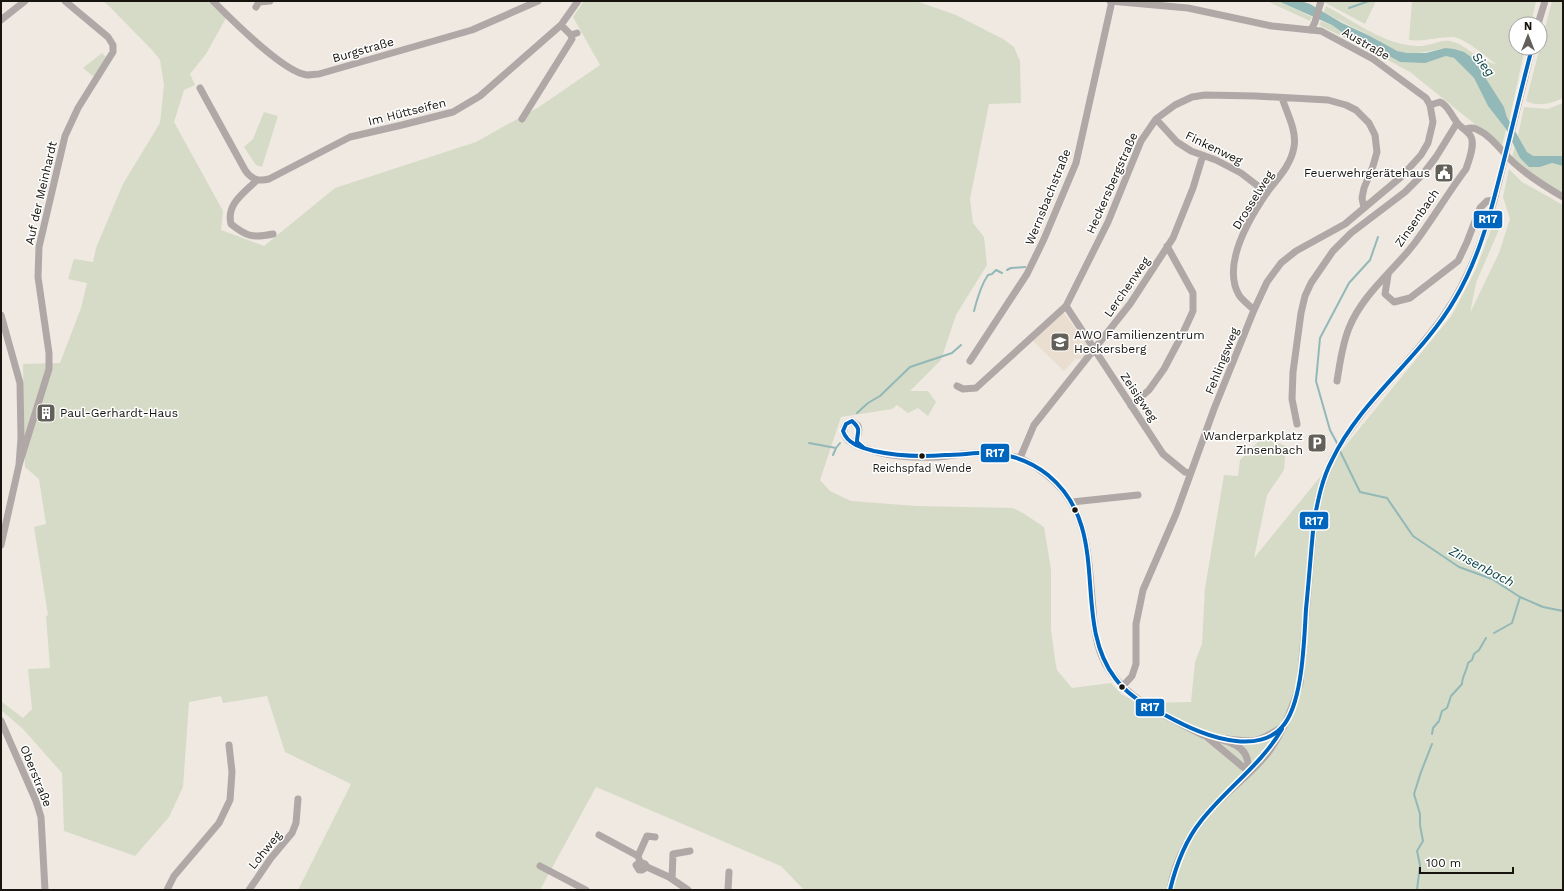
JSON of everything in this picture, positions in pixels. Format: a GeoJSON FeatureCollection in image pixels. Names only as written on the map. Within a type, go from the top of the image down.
{"type":"FeatureCollection","features":[{"type":"Feature","properties":{"kind":"street"},"geometry":{"type":"LineString","coordinates":[[1,20],[25,1]]}},
{"type":"Feature","properties":{"kind":"street","name":"Auf der Meinhardt"},"geometry":{"type":"LineString","coordinates":[[1,545],[19,465],[49,369],[49,353],[38,277],[39,247],[65,136],[78,108],[113,52],[113,44],[108,37],[65,1]]}},
{"type":"Feature","properties":{"kind":"street","name":"Burgstraße"},"geometry":{"type":"LineString","coordinates":[[213,1],[280,62],[306,75],[319,74],[472,30],[538,1]]}},
{"type":"Feature","properties":{"kind":"street"},"geometry":{"type":"LineString","coordinates":[[256,7],[259,2],[270,1]]}},
{"type":"Feature","properties":{"kind":"street","name":"Im Hüttseifen"},"geometry":{"type":"LineString","coordinates":[[257,180],[269,179],[350,136],[453,112],[480,96],[515,68],[561,25],[578,1]]}},
{"type":"Feature","properties":{"kind":"street","name":"Austraße"},"geometry":{"type":"LineString","coordinates":[[1111,1],[1188,8],[1272,26],[1321,31],[1373,59],[1426,98],[1430,105]]}},
{"type":"Feature","properties":{"kind":"street","name":"Wernsbachstraße"},"geometry":{"type":"LineString","coordinates":[[970,361],[1027,274],[1044,239],[1076,163],[1111,1]]}},
{"type":"Feature","properties":{"kind":"street"},"geometry":{"type":"LineString","coordinates":[[1540,16],[1544,3]]}},
{"type":"Feature","properties":{"kind":"street"},"geometry":{"type":"LineString","coordinates":[[1311,30],[1321,4]]}},
{"type":"Feature","properties":{"kind":"street"},"geometry":{"type":"LineString","coordinates":[[522,118],[572,39],[574,34],[561,25]]}},
{"type":"Feature","properties":{"kind":"street"},"geometry":{"type":"LineString","coordinates":[[1170,890],[1183,850],[1193,833],[1206,815],[1269,751],[1284,726],[1294,704],[1300,683],[1310,556],[1317,504],[1327,472],[1343,441],[1368,408],[1431,333],[1454,300],[1470,270],[1494,200],[1530,56]]}},
{"type":"Feature","properties":{"kind":"street"},"geometry":{"type":"LineString","coordinates":[[200,88],[244,170],[249,176],[257,180],[234,203],[230,211],[231,224],[243,234],[255,237],[273,234]]}},
{"type":"Feature","properties":{"kind":"street","name":"Heckersbergstraße"},"geometry":{"type":"LineString","coordinates":[[957,386],[963,389],[976,388],[1066,306],[1108,222],[1141,141],[1156,119],[1175,105],[1192,97],[1212,95],[1328,100],[1346,105],[1356,110],[1369,123],[1375,136],[1376,152],[1373,166],[1364,188],[1362,198],[1364,208]]}},
{"type":"Feature","properties":{"kind":"street","name":"Drosselweg"},"geometry":{"type":"LineString","coordinates":[[1254,310],[1239,295],[1235,283],[1236,252],[1255,213],[1267,193],[1288,165],[1294,147],[1294,130],[1282,98]]}},
{"type":"Feature","properties":{"kind":"street"},"geometry":{"type":"LineString","coordinates":[[1430,105],[1440,102],[1444,104],[1457,123],[1465,130],[1472,127],[1478,129],[1491,139],[1513,162],[1548,188],[1563,197]]}},
{"type":"Feature","properties":{"kind":"street","name":"Fehlingsweg"},"geometry":{"type":"LineString","coordinates":[[1122,687],[1132,676],[1136,664],[1136,624],[1143,590],[1176,514],[1190,473],[1254,310],[1267,282],[1281,263],[1296,251],[1345,224],[1401,177],[1421,155],[1428,142],[1433,122],[1430,105]]}},
{"type":"Feature","properties":{"kind":"street","name":"Finkenweg"},"geometry":{"type":"LineString","coordinates":[[1156,119],[1177,142],[1191,151],[1216,160],[1241,173],[1267,193]]}},
{"type":"Feature","properties":{"kind":"street"},"geometry":{"type":"LineString","coordinates":[[1297,424],[1292,399],[1293,372],[1301,313],[1311,283],[1333,252],[1351,233],[1404,192],[1423,174],[1436,157],[1457,123]]}},
{"type":"Feature","properties":{"kind":"street","name":"Zinsenbach"},"geometry":{"type":"LineString","coordinates":[[1336,381],[1342,348],[1349,327],[1356,315],[1366,299],[1414,243],[1466,169],[1470,157],[1472,142],[1471,135],[1465,130]]}},
{"type":"Feature","properties":{"kind":"street","name":"Lerchenweg"},"geometry":{"type":"LineString","coordinates":[[1020,458],[1034,425],[1130,304],[1173,238],[1193,188],[1203,155]]}},
{"type":"Feature","properties":{"kind":"street"},"geometry":{"type":"LineString","coordinates":[[1388,274],[1386,294],[1390,300],[1394,302],[1410,298],[1458,261],[1480,208],[1488,201],[1494,200]]}},
{"type":"Feature","properties":{"kind":"street"},"geometry":{"type":"LineString","coordinates":[[1132,406],[1149,390],[1164,369],[1182,336],[1193,311],[1193,293],[1167,246]]}},
{"type":"Feature","properties":{"kind":"street","name":"Zeisigweg"},"geometry":{"type":"LineString","coordinates":[[1066,306],[1094,351],[1163,454],[1185,472],[1190,473]]}},
{"type":"Feature","properties":{"kind":"street","name":"Auf der Meinhardt"},"geometry":{"type":"LineString","coordinates":[[1,315],[20,383],[21,438],[19,465]]}},
{"type":"Feature","properties":{"kind":"street"},"geometry":{"type":"LineString","coordinates":[[864,448],[907,457],[991,453],[1020,458],[1043,472],[1057,483],[1072,502],[1082,523],[1087,546],[1095,631],[1101,654],[1111,674],[1122,687],[1136,699],[1204,735],[1249,772]]}},
{"type":"Feature","properties":{"kind":"street"},"geometry":{"type":"LineString","coordinates":[[1072,502],[1138,495]]}},
{"type":"Feature","properties":{"kind":"street","name":"Oberstraße"},"geometry":{"type":"LineString","coordinates":[[1,720],[36,801],[41,817],[45,890]]}},
{"type":"Feature","properties":{"kind":"street"},"geometry":{"type":"LineString","coordinates":[[1212,737],[1253,742],[1266,738],[1284,726]]}},
{"type":"Feature","properties":{"kind":"street"},"geometry":{"type":"LineString","coordinates":[[1204,735],[1225,741],[1241,749],[1248,760],[1249,772]]}},
{"type":"Feature","properties":{"kind":"street"},"geometry":{"type":"LineString","coordinates":[[167,890],[174,876],[219,823],[230,800],[232,772],[229,745]]}},
{"type":"Feature","properties":{"kind":"street","name":"Lohweg"},"geometry":{"type":"LineString","coordinates":[[249,890],[271,858],[292,833],[296,823],[298,799]]}},
{"type":"Feature","properties":{"kind":"street"},"geometry":{"type":"LineString","coordinates":[[599,835],[639,859],[647,867],[672,879],[688,890]]}},
{"type":"Feature","properties":{"kind":"street"},"geometry":{"type":"LineString","coordinates":[[639,859],[647,836],[655,837]]}},
{"type":"Feature","properties":{"kind":"street"},"geometry":{"type":"LineString","coordinates":[[672,879],[673,854],[690,851]]}},
{"type":"Feature","properties":{"kind":"street"},"geometry":{"type":"LineString","coordinates":[[540,866],[586,890]]}},
{"type":"Feature","properties":{"kind":"street"},"geometry":{"type":"LineString","coordinates":[[728,890],[729,872]]}},
{"type":"Feature","properties":{"kind":"shaded area","name":"AWO Familienzentrum Heckersberg"},"geometry":{"type":"Polygon","coordinates":[[[1063,312],[1088,346],[1087,353],[1082,359],[1075,359],[1064,371],[1031,339],[1063,312]]]}},
{"type":"Feature","properties":{"kind":"green space"},"geometry":{"type":"Polygon","coordinates":[[[103,1],[208,1],[226,18],[206,54],[190,74],[195,85],[184,90],[174,122],[223,211],[221,230],[264,246],[335,188],[476,142],[539,107],[600,65],[573,17],[584,1],[916,1],[956,15],[1003,39],[1014,47],[1020,61],[1021,103],[989,104],[970,199],[973,223],[984,237],[987,265],[956,315],[941,360],[910,391],[928,391],[936,402],[928,416],[918,408],[908,413],[897,405],[892,409],[841,417],[820,480],[830,491],[851,501],[916,506],[1013,508],[1044,527],[1051,569],[1051,629],[1057,670],[1072,688],[1111,683],[1121,694],[1138,703],[1191,702],[1195,662],[1202,644],[1205,588],[1224,475],[1238,476],[1240,460],[1261,439],[1286,446],[1284,470],[1267,495],[1254,558],[1452,315],[1476,269],[1499,209],[1503,220],[1476,283],[1470,313],[1499,253],[1510,219],[1503,197],[1509,169],[1522,182],[1563,205],[1563,890],[804,890],[781,866],[596,787],[540,890],[298,890],[351,784],[285,752],[267,696],[223,703],[221,696],[189,702],[183,787],[169,817],[135,856],[64,831],[62,773],[23,729],[1,710],[1,698],[2,702],[23,718],[32,709],[28,669],[50,668],[46,616],[48,615],[34,527],[46,524],[39,479],[25,467],[23,364],[60,363],[81,308],[87,283],[68,279],[74,259],[93,262],[96,248],[123,184],[160,123],[164,85],[160,60],[153,51],[103,1]]]}},
{"type":"Feature","properties":{"kind":"green space"},"geometry":{"type":"Polygon","coordinates":[[[1267,1],[1278,1],[1312,17],[1310,21],[1267,1]]]}},
{"type":"Feature","properties":{"kind":"green space"},"geometry":{"type":"Polygon","coordinates":[[[1322,1],[1376,1],[1365,24],[1322,1]]]}},
{"type":"Feature","properties":{"kind":"green space"},"geometry":{"type":"Polygon","coordinates":[[[1412,1],[1536,1],[1533,16],[1508,16],[1508,56],[1523,56],[1509,121],[1504,107],[1478,66],[1445,48],[1418,53],[1403,53],[1397,51],[1324,12],[1326,6],[1381,37],[1405,45],[1417,46],[1450,41],[1462,46],[1483,60],[1496,64],[1462,40],[1456,38],[1446,37],[1409,40],[1412,1]]]}},
{"type":"Feature","properties":{"kind":"green space"},"geometry":{"type":"Polygon","coordinates":[[[1552,1],[1563,1],[1563,98],[1554,102],[1535,104],[1526,101],[1538,56],[1548,56],[1548,16],[1552,1]]]}},
{"type":"Feature","properties":{"kind":"green space"},"geometry":{"type":"Polygon","coordinates":[[[1321,21],[1332,25],[1343,33],[1355,37],[1400,62],[1437,59],[1446,56],[1454,58],[1474,78],[1488,106],[1506,129],[1502,146],[1410,72],[1319,25],[1321,21]]]}},
{"type":"Feature","properties":{"kind":"green space"},"geometry":{"type":"Polygon","coordinates":[[[102,53],[107,58],[94,77],[83,68],[102,53]]]}},
{"type":"Feature","properties":{"kind":"green space"},"geometry":{"type":"Polygon","coordinates":[[[1563,103],[1563,156],[1531,156],[1518,136],[1524,107],[1548,109],[1563,103]]]}},
{"type":"Feature","properties":{"kind":"green space"},"geometry":{"type":"Polygon","coordinates":[[[264,112],[278,116],[262,167],[256,165],[244,147],[253,139],[264,112]]]}},
{"type":"Feature","properties":{"kind":"green space"},"geometry":{"type":"Polygon","coordinates":[[[1515,145],[1520,158],[1529,167],[1540,167],[1552,163],[1563,166],[1563,193],[1545,183],[1512,158],[1515,145]]]}},
{"type":"Feature","properties":{"kind":"water"},"geometry":{"type":"Polygon","coordinates":[[[1278,1],[1301,1],[1310,4],[1342,23],[1397,51],[1407,53],[1426,53],[1445,48],[1464,52],[1471,57],[1478,66],[1504,107],[1507,117],[1527,152],[1533,156],[1563,156],[1563,166],[1552,163],[1540,167],[1529,167],[1520,158],[1506,129],[1488,106],[1474,78],[1454,58],[1446,56],[1425,63],[1400,62],[1355,37],[1343,33],[1332,25],[1278,1]]]}},
{"type":"Feature","properties":{"kind":"waterway"},"geometry":{"type":"LineString","coordinates":[[1349,8],[1369,1]]}},
{"type":"Feature","properties":{"kind":"waterway","name":"Zinsenbach"},"geometry":{"type":"LineString","coordinates":[[1338,445],[1330,430],[1316,381],[1320,338],[1349,283],[1370,260],[1378,237]]}},
{"type":"Feature","properties":{"kind":"waterway"},"geometry":{"type":"LineString","coordinates":[[1007,270],[1011,268],[1025,267]]}},
{"type":"Feature","properties":{"kind":"waterway"},"geometry":{"type":"LineString","coordinates":[[974,311],[981,288],[988,275],[992,274],[996,270],[1002,273]]}},
{"type":"Feature","properties":{"kind":"waterway"},"geometry":{"type":"LineString","coordinates":[[857,413],[868,403],[880,396],[910,367],[952,353],[961,345]]}},
{"type":"Feature","properties":{"kind":"waterway"},"geometry":{"type":"LineString","coordinates":[[809,443],[836,448]]}},
{"type":"Feature","properties":{"kind":"waterway"},"geometry":{"type":"LineString","coordinates":[[833,455],[840,443]]}},
{"type":"Feature","properties":{"kind":"waterway","name":"Zinsenbach"},"geometry":{"type":"LineString","coordinates":[[1339,449],[1360,492],[1387,498],[1413,536],[1459,567],[1492,579],[1520,597],[1543,607],[1563,611]]}},
{"type":"Feature","properties":{"kind":"waterway"},"geometry":{"type":"LineString","coordinates":[[1494,633],[1512,623],[1520,597]]}},
{"type":"Feature","properties":{"kind":"waterway"},"geometry":{"type":"LineString","coordinates":[[1432,734],[1433,728],[1439,721],[1442,711],[1447,708],[1451,696],[1462,684],[1468,663],[1472,660],[1474,654],[1479,650],[1486,638]]}},
{"type":"Feature","properties":{"kind":"waterway"},"geometry":{"type":"LineString","coordinates":[[1417,890],[1420,865],[1417,851],[1423,841],[1420,825],[1420,814],[1414,794],[1432,744]]}},
{"type":"Feature","properties":{"kind":"transit line","name":"R17"},"geometry":{"type":"LineString","coordinates":[[864,448],[891,454],[918,456],[995,453],[1023,460],[1042,470],[1068,497],[1080,521],[1086,547],[1095,629],[1102,655],[1115,678],[1125,690],[1137,700],[1151,708],[1208,735],[1226,740],[1242,742],[1267,738],[1278,731],[1289,717],[1298,688],[1303,654],[1314,521],[1323,482],[1332,460],[1344,438],[1359,417],[1426,340],[1455,299],[1469,272],[1481,243],[1490,213],[1530,56]]}},
{"type":"Feature","properties":{"kind":"transit line","name":"R17"},"geometry":{"type":"LineString","coordinates":[[852,421],[857,427],[857,442],[864,448],[851,442],[845,435],[843,431],[846,424],[852,421]]}},
{"type":"Feature","properties":{"kind":"transit line","name":"R17"},"geometry":{"type":"LineString","coordinates":[[1170,890],[1175,871],[1195,829],[1211,809],[1264,754],[1282,729]]}},
{"type":"Feature","properties":{"kind":"place","name":"Feuerwehrgerätehaus"},"geometry":{"type":"Point","coordinates":[1444,173]}},
{"type":"Feature","properties":{"kind":"place","name":"AWO Familienzentrum Heckersberg"},"geometry":{"type":"Point","coordinates":[1060,342]}},
{"type":"Feature","properties":{"kind":"place","name":"Paul-Gerhardt-Haus"},"geometry":{"type":"Point","coordinates":[46,413]}},
{"type":"Feature","properties":{"kind":"place","name":"Wanderparkplatz Zinsenbach"},"geometry":{"type":"Point","coordinates":[1317,443]}},
{"type":"Feature","properties":{"kind":"place","name":"Reichspfad Wende"},"geometry":{"type":"Point","coordinates":[922,456]}},
{"type":"Feature","properties":{"kind":"water label","name":"Sieg"},"geometry":{"type":"Point","coordinates":[1484,64]}}]}
